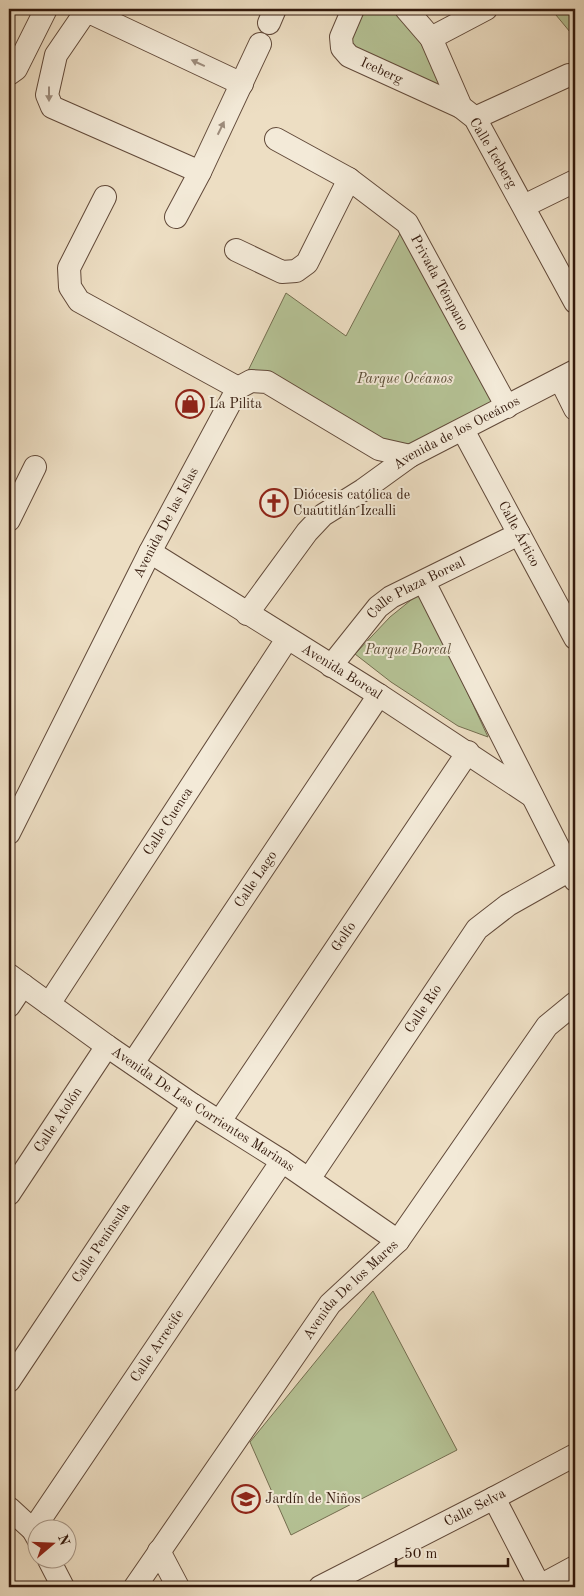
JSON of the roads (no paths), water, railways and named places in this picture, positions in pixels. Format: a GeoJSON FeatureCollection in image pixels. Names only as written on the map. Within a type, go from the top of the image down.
{"type":"FeatureCollection","features":[{"type":"Feature","properties":{"kind":"street"},"geometry":{"type":"LineString","coordinates":[[9,74],[16,69],[46,9]]}},
{"type":"Feature","properties":{"kind":"street","name":"Iceberg"},"geometry":{"type":"LineString","coordinates":[[353,9],[341,37],[342,48],[349,56],[468,112]]}},
{"type":"Feature","properties":{"kind":"street","name":"Calle Iceberg"},"geometry":{"type":"LineString","coordinates":[[406,9],[432,38],[468,112],[524,206],[575,302]]}},
{"type":"Feature","properties":{"kind":"street"},"geometry":{"type":"LineString","coordinates":[[432,38],[486,9]]}},
{"type":"Feature","properties":{"kind":"street"},"geometry":{"type":"LineString","coordinates":[[200,172],[52,108],[48,102],[47,95],[56,55],[82,17],[91,13],[242,84]]}},
{"type":"Feature","properties":{"kind":"street"},"geometry":{"type":"LineString","coordinates":[[30,41],[56,55]]}},
{"type":"Feature","properties":{"kind":"street"},"geometry":{"type":"LineString","coordinates":[[176,217],[200,172],[260,44]]}},
{"type":"Feature","properties":{"kind":"street"},"geometry":{"type":"LineString","coordinates":[[468,112],[569,75]]}},
{"type":"Feature","properties":{"kind":"street","name":"Privada Témpano"},"geometry":{"type":"LineString","coordinates":[[276,140],[349,179],[408,224],[507,407]]}},
{"type":"Feature","properties":{"kind":"street"},"geometry":{"type":"LineString","coordinates":[[236,250],[282,272],[296,271],[307,263],[349,179]]}},
{"type":"Feature","properties":{"kind":"street"},"geometry":{"type":"LineString","coordinates":[[524,206],[575,181]]}},
{"type":"Feature","properties":{"kind":"street"},"geometry":{"type":"LineString","coordinates":[[105,197],[69,268],[70,287],[79,301],[238,388],[251,381],[267,382],[379,449],[410,456]]}},
{"type":"Feature","properties":{"kind":"street"},"geometry":{"type":"LineString","coordinates":[[567,375],[575,409]]}},
{"type":"Feature","properties":{"kind":"street","name":"Avenida de los Oceános"},"geometry":{"type":"LineString","coordinates":[[246,614],[306,532],[323,515],[410,456],[567,375]]}},
{"type":"Feature","properties":{"kind":"street","name":"Avenida De las Islas"},"geometry":{"type":"LineString","coordinates":[[9,832],[150,552],[238,388]]}},
{"type":"Feature","properties":{"kind":"street","name":"Calle Ártico"},"geometry":{"type":"LineString","coordinates":[[463,430],[575,638]]}},
{"type":"Feature","properties":{"kind":"street"},"geometry":{"type":"LineString","coordinates":[[9,520],[35,467]]}},
{"type":"Feature","properties":{"kind":"street","name":"Calle Plaza Boreal"},"geometry":{"type":"LineString","coordinates":[[332,666],[378,607],[391,597],[519,534]]}},
{"type":"Feature","properties":{"kind":"street","name":"Avenida Boreal"},"geometry":{"type":"LineString","coordinates":[[150,552],[246,614],[379,695],[532,796]]}},
{"type":"Feature","properties":{"kind":"street","name":"Avenida Boreal"},"geometry":{"type":"LineString","coordinates":[[424,582],[572,875]]}},
{"type":"Feature","properties":{"kind":"street","name":"Calle Cuenca"},"geometry":{"type":"LineString","coordinates":[[49,1004],[287,639]]}},
{"type":"Feature","properties":{"kind":"street","name":"Calle Lago"},"geometry":{"type":"LineString","coordinates":[[133,1063],[379,695]]}},
{"type":"Feature","properties":{"kind":"street","name":"Golfo"},"geometry":{"type":"LineString","coordinates":[[220,1121],[468,752]]}},
{"type":"Feature","properties":{"kind":"street","name":"Calle Río"},"geometry":{"type":"LineString","coordinates":[[309,1179],[478,929],[508,905],[572,875]]}},
{"type":"Feature","properties":{"kind":"street"},"geometry":{"type":"LineString","coordinates":[[9,1006],[16,980]]}},
{"type":"Feature","properties":{"kind":"street","name":"Avenida De Las Corrientes Marinas"},"geometry":{"type":"LineString","coordinates":[[16,980],[193,1105],[282,1161],[398,1241]]}},
{"type":"Feature","properties":{"kind":"street","name":"Avenida De los Mares"},"geometry":{"type":"LineString","coordinates":[[135,1587],[330,1304],[398,1241],[547,1026],[575,1003]]}},
{"type":"Feature","properties":{"kind":"street","name":"Calle Atolón"},"geometry":{"type":"LineString","coordinates":[[9,1194],[108,1046]]}},
{"type":"Feature","properties":{"kind":"street","name":"Calle Península"},"geometry":{"type":"LineString","coordinates":[[9,1381],[193,1105]]}},
{"type":"Feature","properties":{"kind":"street","name":"Calle Arrecife"},"geometry":{"type":"LineString","coordinates":[[46,1518],[282,1161]]}},
{"type":"Feature","properties":{"kind":"street","name":"Calle Selva"},"geometry":{"type":"LineString","coordinates":[[320,1587],[575,1455]]}},
{"type":"Feature","properties":{"kind":"street"},"geometry":{"type":"LineString","coordinates":[[494,1498],[539,1587],[575,1567]]}},
{"type":"Feature","properties":{"kind":"street"},"geometry":{"type":"LineString","coordinates":[[9,1508],[28,1527]]}},
{"type":"Feature","properties":{"kind":"street"},"geometry":{"type":"LineString","coordinates":[[159,1551],[178,1587]]}},
{"type":"Feature","properties":{"kind":"street"},"geometry":{"type":"LineString","coordinates":[[53,1568],[63,1587]]}},
{"type":"Feature","properties":{"kind":"place","name":"La Pilita"},"geometry":{"type":"Point","coordinates":[190,404]}},
{"type":"Feature","properties":{"kind":"place","name":"Diócesis católica de Cuautitlán Izcalli"},"geometry":{"type":"Point","coordinates":[274,503]}},
{"type":"Feature","properties":{"kind":"place","name":"Jardín de Niños"},"geometry":{"type":"Point","coordinates":[246,1499]}},
{"type":"Feature","properties":{"kind":"park label","name":"Parque Océanos"},"geometry":{"type":"Point","coordinates":[405,379]}},
{"type":"Feature","properties":{"kind":"park label","name":"Parque Boreal"},"geometry":{"type":"Point","coordinates":[408,650]}}]}
